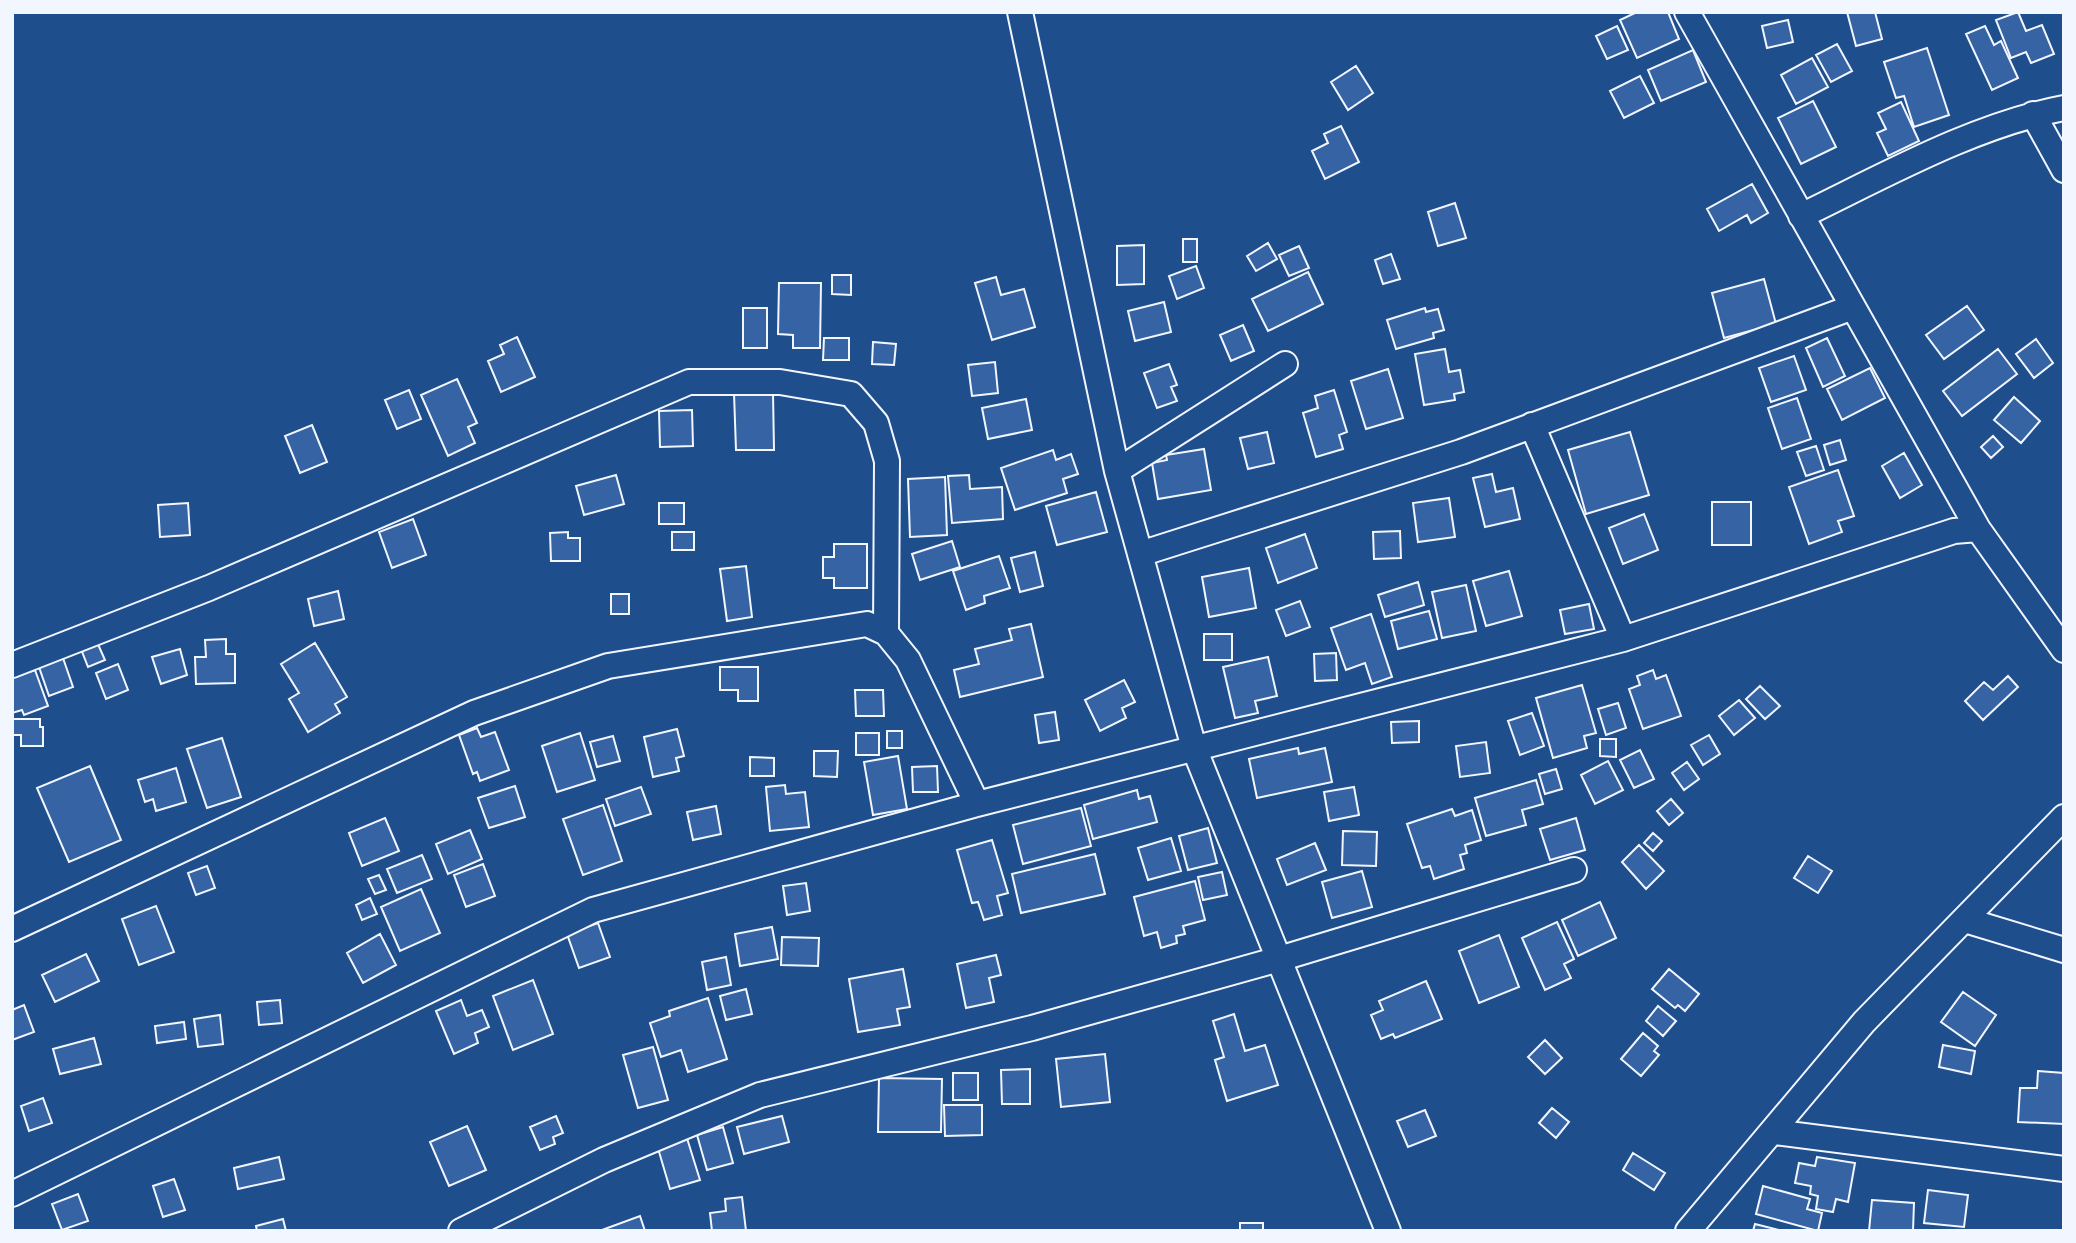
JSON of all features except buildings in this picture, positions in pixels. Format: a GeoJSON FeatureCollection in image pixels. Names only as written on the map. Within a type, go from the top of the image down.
{"type":"FeatureCollection","features":[{"type":"Feature","properties":{"kind":"street"},"geometry":{"type":"LineString","coordinates":[[1020,12],[1117,471],[1194,748],[1388,1231]]}},
{"type":"Feature","properties":{"kind":"street"},"geometry":{"type":"LineString","coordinates":[[1687,12],[1978,529],[2064,650]]}},
{"type":"Feature","properties":{"kind":"street"},"geometry":{"type":"LineString","coordinates":[[1801,216],[1922,158],[2033,114],[2064,108]]}},
{"type":"Feature","properties":{"kind":"street"},"geometry":{"type":"LineString","coordinates":[[2033,114],[2064,170]]}},
{"type":"Feature","properties":{"kind":"street"},"geometry":{"type":"LineString","coordinates":[[1140,554],[1461,452],[1853,307]]}},
{"type":"Feature","properties":{"kind":"street"},"geometry":{"type":"LineString","coordinates":[[1117,471],[1285,365]]}},
{"type":"Feature","properties":{"kind":"street"},"geometry":{"type":"LineString","coordinates":[[12,665],[209,588],[689,382],[780,382],[851,394],[876,423],[887,461],[886,633]]}},
{"type":"Feature","properties":{"kind":"street"},"geometry":{"type":"LineString","coordinates":[[1532,425],[1623,639]]}},
{"type":"Feature","properties":{"kind":"street"},"geometry":{"type":"LineString","coordinates":[[12,1194],[593,911],[977,804],[1623,639],[1954,531],[1978,529]]}},
{"type":"Feature","properties":{"kind":"street"},"geometry":{"type":"LineString","coordinates":[[12,929],[474,713],[608,666],[867,624],[886,633],[908,660],[977,804]]}},
{"type":"Feature","properties":{"kind":"street"},"geometry":{"type":"LineString","coordinates":[[1688,1231],[1864,1022],[2064,817]]}},
{"type":"Feature","properties":{"kind":"street"},"geometry":{"type":"LineString","coordinates":[[461,1231],[604,1160],[760,1095],[1032,1028],[1279,960],[1574,870]]}},
{"type":"Feature","properties":{"kind":"street"},"geometry":{"type":"LineString","coordinates":[[1965,920],[2064,950]]}},
{"type":"Feature","properties":{"kind":"street"},"geometry":{"type":"LineString","coordinates":[[1774,1132],[2064,1170]]}}]}
